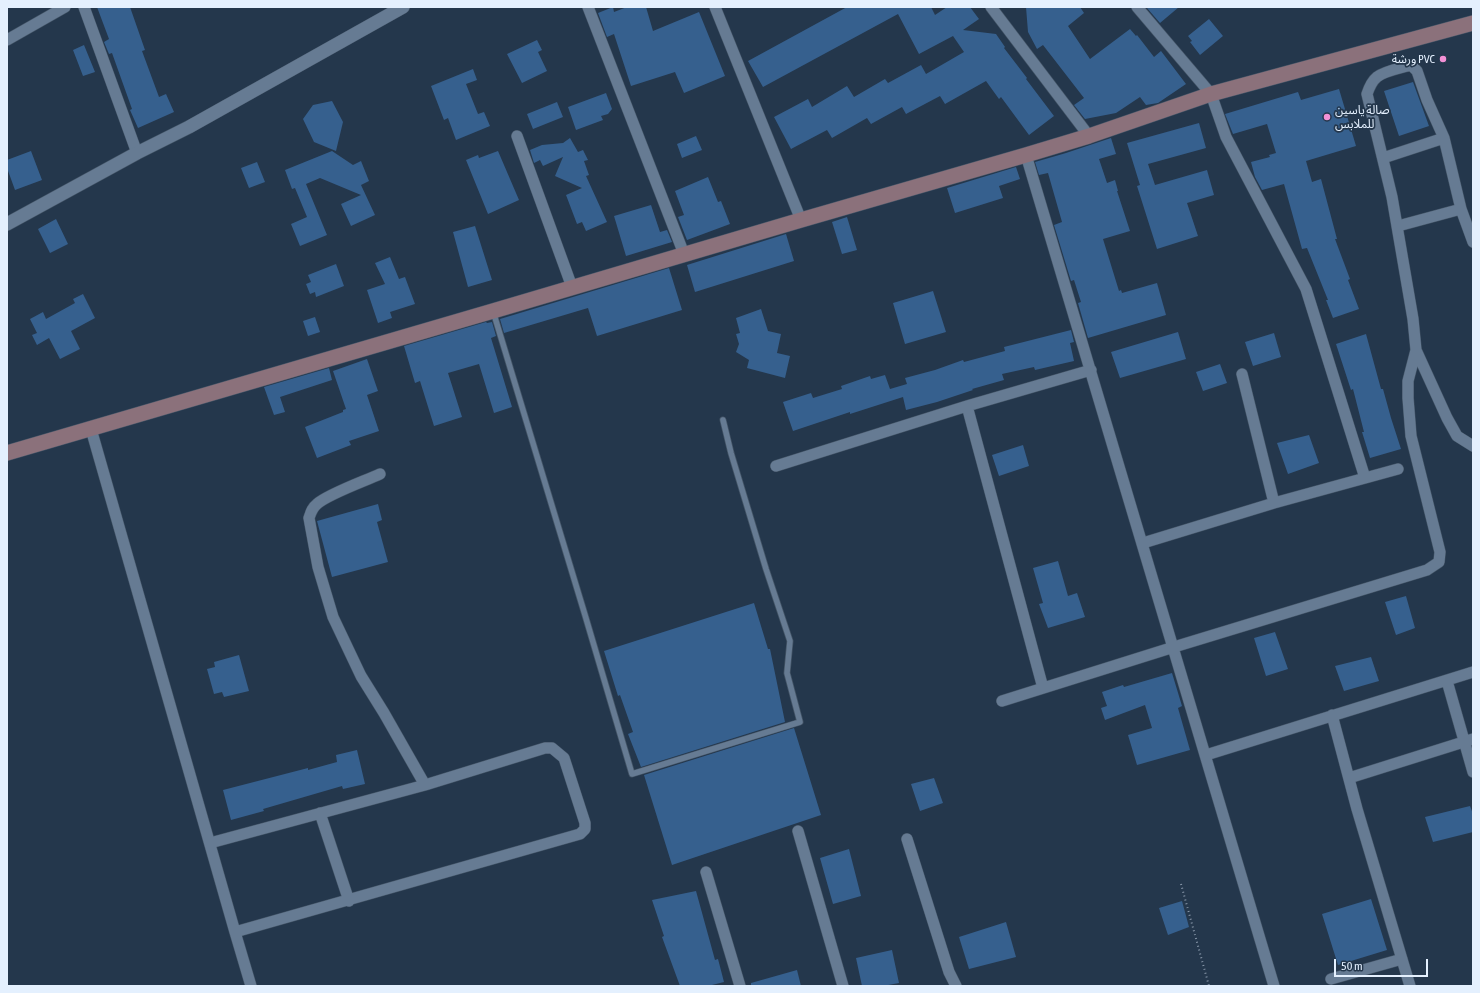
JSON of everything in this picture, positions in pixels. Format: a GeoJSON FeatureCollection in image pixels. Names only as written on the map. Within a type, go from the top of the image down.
{"type":"FeatureCollection","features":[{"type":"Feature","properties":{"kind":"main road"},"geometry":{"type":"LineString","coordinates":[[7,452],[91,429],[1026,155],[1089,136],[1211,94],[1473,23]]}},
{"type":"Feature","properties":{"kind":"street"},"geometry":{"type":"LineString","coordinates":[[7,40],[65,7]]}},
{"type":"Feature","properties":{"kind":"street"},"geometry":{"type":"LineString","coordinates":[[84,7],[137,152]]}},
{"type":"Feature","properties":{"kind":"street"},"geometry":{"type":"LineString","coordinates":[[7,224],[137,152],[189,127],[403,7]]}},
{"type":"Feature","properties":{"kind":"street"},"geometry":{"type":"LineString","coordinates":[[588,7],[684,254]]}},
{"type":"Feature","properties":{"kind":"street"},"geometry":{"type":"LineString","coordinates":[[715,7],[801,220]]}},
{"type":"Feature","properties":{"kind":"street"},"geometry":{"type":"LineString","coordinates":[[991,7],[1089,136]]}},
{"type":"Feature","properties":{"kind":"street"},"geometry":{"type":"LineString","coordinates":[[1137,7],[1211,94],[1226,137],[1306,289],[1365,478]]}},
{"type":"Feature","properties":{"kind":"street"},"geometry":{"type":"LineString","coordinates":[[1473,242],[1461,209],[1444,138],[1427,100],[1417,71],[1410,65],[1377,77],[1370,86],[1367,94],[1398,226],[1413,319],[1416,350],[1457,436],[1473,446]]}},
{"type":"Feature","properties":{"kind":"street"},"geometry":{"type":"LineString","coordinates":[[517,136],[572,287]]}},
{"type":"Feature","properties":{"kind":"street"},"geometry":{"type":"LineString","coordinates":[[1383,158],[1444,138]]}},
{"type":"Feature","properties":{"kind":"street"},"geometry":{"type":"LineString","coordinates":[[1026,155],[1274,986]]}},
{"type":"Feature","properties":{"kind":"street"},"geometry":{"type":"LineString","coordinates":[[1398,226],[1461,209]]}},
{"type":"Feature","properties":{"kind":"street"},"geometry":{"type":"LineString","coordinates":[[1002,701],[1427,570],[1439,562],[1440,552],[1411,436],[1408,381],[1416,350]]}},
{"type":"Feature","properties":{"kind":"street"},"geometry":{"type":"LineString","coordinates":[[776,466],[967,406],[1091,370]]}},
{"type":"Feature","properties":{"kind":"street"},"geometry":{"type":"LineString","coordinates":[[1242,374],[1274,503]]}},
{"type":"Feature","properties":{"kind":"street"},"geometry":{"type":"LineString","coordinates":[[967,406],[1043,688]]}},
{"type":"Feature","properties":{"kind":"street"},"geometry":{"type":"LineString","coordinates":[[91,429],[251,986]]}},
{"type":"Feature","properties":{"kind":"street"},"geometry":{"type":"LineString","coordinates":[[1143,543],[1274,503],[1398,469]]}},
{"type":"Feature","properties":{"kind":"street"},"geometry":{"type":"LineString","coordinates":[[380,474],[317,503],[311,511],[309,518],[318,567],[333,617],[361,676],[425,785]]}},
{"type":"Feature","properties":{"kind":"street"},"geometry":{"type":"LineString","coordinates":[[1206,755],[1473,672]]}},
{"type":"Feature","properties":{"kind":"street"},"geometry":{"type":"LineString","coordinates":[[1446,681],[1469,740],[1473,772]]}},
{"type":"Feature","properties":{"kind":"street"},"geometry":{"type":"LineString","coordinates":[[1332,715],[1410,986]]}},
{"type":"Feature","properties":{"kind":"street"},"geometry":{"type":"LineString","coordinates":[[1349,778],[1469,740]]}},
{"type":"Feature","properties":{"kind":"street"},"geometry":{"type":"LineString","coordinates":[[210,843],[425,785],[545,748],[552,748],[564,758],[585,823],[585,829],[580,834],[349,901],[235,932]]}},
{"type":"Feature","properties":{"kind":"street"},"geometry":{"type":"LineString","coordinates":[[320,813],[349,901]]}},
{"type":"Feature","properties":{"kind":"street"},"geometry":{"type":"LineString","coordinates":[[798,831],[843,986]]}},
{"type":"Feature","properties":{"kind":"street"},"geometry":{"type":"LineString","coordinates":[[907,839],[950,972],[956,986]]}},
{"type":"Feature","properties":{"kind":"street"},"geometry":{"type":"LineString","coordinates":[[706,872],[740,986]]}},
{"type":"Feature","properties":{"kind":"street"},"geometry":{"type":"LineString","coordinates":[[1331,979],[1402,958]]}},
{"type":"Feature","properties":{"kind":"lane"},"geometry":{"type":"LineString","coordinates":[[493,311],[586,615],[632,774],[800,722],[787,673],[790,642],[731,453],[723,420]]}},
{"type":"Feature","properties":{"kind":"path"},"geometry":{"type":"LineString","coordinates":[[1181,884],[1209,986]]}},
{"type":"Feature","properties":{"kind":"building"},"geometry":{"type":"Polygon","coordinates":[[[97,7],[130,7],[145,50],[142,51],[159,97],[166,94],[174,112],[138,128],[130,110],[132,109],[112,53],[109,54],[104,42],[109,39],[97,7]]]}},
{"type":"Feature","properties":{"kind":"building"},"geometry":{"type":"Polygon","coordinates":[[[613,7],[614,12],[627,7],[646,7],[653,31],[699,12],[725,76],[684,93],[675,72],[631,86],[614,34],[607,37],[598,13],[613,7]]]}},
{"type":"Feature","properties":{"kind":"building"},"geometry":{"type":"Polygon","coordinates":[[[847,7],[931,7],[935,15],[947,7],[970,7],[979,19],[963,30],[996,34],[1005,47],[1004,48],[1054,116],[1029,135],[1001,97],[999,99],[986,81],[945,104],[940,96],[906,114],[902,107],[871,124],[867,118],[832,138],[827,130],[791,149],[774,117],[808,99],[812,107],[847,86],[854,97],[885,79],[888,83],[921,65],[926,74],[964,52],[953,36],[919,54],[898,14],[763,87],[748,61],[847,7]]]}},
{"type":"Feature","properties":{"kind":"building"},"geometry":{"type":"Polygon","coordinates":[[[1026,7],[1080,7],[1084,13],[1068,26],[1090,59],[1130,29],[1136,36],[1137,35],[1154,57],[1161,51],[1186,84],[1158,103],[1146,105],[1140,97],[1116,113],[1085,119],[1074,105],[1084,98],[1043,45],[1037,49],[1028,32],[1026,7]]]}},
{"type":"Feature","properties":{"kind":"building"},"geometry":{"type":"Polygon","coordinates":[[[1179,7],[1160,23],[1147,8],[1179,7]]]}},
{"type":"Feature","properties":{"kind":"building"},"geometry":{"type":"Polygon","coordinates":[[[1209,19],[1223,36],[1200,55],[1190,42],[1192,41],[1188,36],[1209,19]]]}},
{"type":"Feature","properties":{"kind":"building"},"geometry":{"type":"Polygon","coordinates":[[[537,40],[542,50],[538,52],[547,71],[522,83],[507,54],[537,40]]]}},
{"type":"Feature","properties":{"kind":"building"},"geometry":{"type":"Polygon","coordinates":[[[84,45],[95,72],[83,76],[73,50],[84,45]]]}},
{"type":"Feature","properties":{"kind":"building"},"geometry":{"type":"Polygon","coordinates":[[[473,69],[477,80],[466,84],[478,114],[484,112],[490,126],[456,140],[448,118],[444,120],[431,86],[473,69]]]}},
{"type":"Feature","properties":{"kind":"building"},"geometry":{"type":"Polygon","coordinates":[[[1413,82],[1429,126],[1399,136],[1384,91],[1413,82]]]}},
{"type":"Feature","properties":{"kind":"building"},"geometry":{"type":"Polygon","coordinates":[[[1339,89],[1356,146],[1306,161],[1312,182],[1321,179],[1337,239],[1335,239],[1350,279],[1348,280],[1359,309],[1333,318],[1326,300],[1328,300],[1307,248],[1302,249],[1284,184],[1262,190],[1255,177],[1251,162],[1270,157],[1269,155],[1276,153],[1267,124],[1233,134],[1225,114],[1298,92],[1301,100],[1339,89]]]}},
{"type":"Feature","properties":{"kind":"building"},"geometry":{"type":"Polygon","coordinates":[[[606,93],[612,109],[608,114],[601,116],[603,120],[576,130],[568,107],[606,93]]]}},
{"type":"Feature","properties":{"kind":"building"},"geometry":{"type":"Polygon","coordinates":[[[332,101],[343,122],[336,151],[314,142],[303,119],[313,105],[332,101]]]}},
{"type":"Feature","properties":{"kind":"building"},"geometry":{"type":"Polygon","coordinates":[[[557,102],[563,117],[533,129],[527,114],[557,102]]]}},
{"type":"Feature","properties":{"kind":"building"},"geometry":{"type":"Polygon","coordinates":[[[1199,123],[1206,148],[1148,164],[1155,185],[1207,170],[1214,195],[1187,203],[1198,236],[1157,249],[1137,186],[1140,185],[1127,143],[1199,123]]]}},
{"type":"Feature","properties":{"kind":"building"},"geometry":{"type":"Polygon","coordinates":[[[696,136],[702,150],[682,158],[677,144],[696,136]]]}},
{"type":"Feature","properties":{"kind":"building"},"geometry":{"type":"Polygon","coordinates":[[[570,138],[578,152],[583,150],[588,160],[584,161],[589,175],[586,176],[607,222],[586,231],[582,222],[577,224],[566,195],[582,188],[555,176],[563,157],[543,166],[540,160],[534,163],[530,150],[542,145],[563,143],[570,138]]]}},
{"type":"Feature","properties":{"kind":"building"},"geometry":{"type":"Polygon","coordinates":[[[1111,138],[1116,154],[1099,159],[1107,183],[1115,180],[1130,231],[1103,239],[1119,291],[1121,290],[1122,293],[1157,283],[1166,315],[1088,338],[1078,303],[1081,302],[1074,280],[1071,281],[1054,225],[1062,222],[1048,173],[1039,175],[1035,162],[1111,138]]]}},
{"type":"Feature","properties":{"kind":"building"},"geometry":{"type":"Polygon","coordinates":[[[31,151],[42,180],[15,190],[7,168],[7,160],[31,151]]]}},
{"type":"Feature","properties":{"kind":"building"},"geometry":{"type":"Polygon","coordinates":[[[332,151],[353,165],[361,161],[369,181],[361,185],[375,215],[351,226],[341,204],[361,195],[320,178],[306,184],[327,235],[300,246],[291,224],[307,217],[295,188],[292,189],[285,170],[332,151]]]}},
{"type":"Feature","properties":{"kind":"building"},"geometry":{"type":"Polygon","coordinates":[[[498,151],[519,200],[488,214],[466,160],[478,155],[479,158],[498,151]]]}},
{"type":"Feature","properties":{"kind":"building"},"geometry":{"type":"Polygon","coordinates":[[[257,162],[265,182],[249,188],[241,168],[257,162]]]}},
{"type":"Feature","properties":{"kind":"building"},"geometry":{"type":"Polygon","coordinates":[[[1016,167],[1020,179],[999,186],[1003,198],[955,213],[947,188],[1016,167]]]}},
{"type":"Feature","properties":{"kind":"building"},"geometry":{"type":"Polygon","coordinates":[[[708,177],[718,202],[721,201],[730,224],[687,240],[678,217],[684,215],[675,191],[708,177]]]}},
{"type":"Feature","properties":{"kind":"building"},"geometry":{"type":"Polygon","coordinates":[[[651,205],[660,232],[667,230],[672,242],[626,256],[614,216],[651,205]]]}},
{"type":"Feature","properties":{"kind":"building"},"geometry":{"type":"Polygon","coordinates":[[[847,217],[857,250],[842,254],[832,222],[847,217]]]}},
{"type":"Feature","properties":{"kind":"building"},"geometry":{"type":"Polygon","coordinates":[[[56,219],[68,244],[50,253],[38,229],[56,219]]]}},
{"type":"Feature","properties":{"kind":"building"},"geometry":{"type":"Polygon","coordinates":[[[475,226],[492,280],[468,287],[453,232],[475,226]]]}},
{"type":"Feature","properties":{"kind":"building"},"geometry":{"type":"Polygon","coordinates":[[[786,234],[794,261],[695,292],[687,265],[786,234]]]}},
{"type":"Feature","properties":{"kind":"building"},"geometry":{"type":"Polygon","coordinates":[[[390,257],[399,279],[405,277],[415,304],[390,312],[392,318],[378,323],[367,290],[385,284],[375,263],[390,257]]]}},
{"type":"Feature","properties":{"kind":"building"},"geometry":{"type":"Polygon","coordinates":[[[336,264],[344,286],[316,297],[315,292],[310,294],[306,284],[311,282],[308,275],[336,264]]]}},
{"type":"Feature","properties":{"kind":"building"},"geometry":{"type":"Polygon","coordinates":[[[669,268],[682,310],[597,336],[588,308],[504,333],[500,319],[669,268]]]}},
{"type":"Feature","properties":{"kind":"building"},"geometry":{"type":"Polygon","coordinates":[[[933,291],[946,332],[905,344],[893,303],[933,291]]]}},
{"type":"Feature","properties":{"kind":"building"},"geometry":{"type":"Polygon","coordinates":[[[83,294],[95,318],[71,331],[80,349],[60,359],[49,338],[37,345],[32,335],[37,333],[30,319],[43,312],[46,319],[75,303],[73,299],[83,294]]]}},
{"type":"Feature","properties":{"kind":"building"},"geometry":{"type":"Polygon","coordinates":[[[761,309],[768,331],[781,334],[777,353],[790,356],[785,378],[747,368],[749,360],[736,352],[739,344],[736,334],[740,333],[736,318],[761,309]]]}},
{"type":"Feature","properties":{"kind":"building"},"geometry":{"type":"Polygon","coordinates":[[[315,317],[320,332],[308,336],[303,321],[315,317]]]}},
{"type":"Feature","properties":{"kind":"building"},"geometry":{"type":"Polygon","coordinates":[[[486,322],[492,322],[496,336],[491,338],[512,407],[494,413],[479,364],[448,373],[462,417],[434,426],[420,381],[415,383],[404,346],[486,322]]]}},
{"type":"Feature","properties":{"kind":"building"},"geometry":{"type":"Polygon","coordinates":[[[1071,330],[1074,342],[1070,343],[1074,361],[1035,370],[1034,367],[1002,374],[1004,380],[972,389],[973,390],[937,402],[906,410],[903,397],[850,414],[850,412],[793,431],[783,402],[811,393],[813,398],[842,389],[841,386],[870,376],[871,379],[885,375],[890,389],[907,384],[905,378],[935,370],[963,360],[964,362],[1005,351],[1004,347],[1071,330]]]}},
{"type":"Feature","properties":{"kind":"building"},"geometry":{"type":"Polygon","coordinates":[[[1178,332],[1186,359],[1120,378],[1111,352],[1178,332]]]}},
{"type":"Feature","properties":{"kind":"building"},"geometry":{"type":"Polygon","coordinates":[[[1274,333],[1281,357],[1253,366],[1245,342],[1274,333]]]}},
{"type":"Feature","properties":{"kind":"building"},"geometry":{"type":"Polygon","coordinates":[[[1366,334],[1381,389],[1383,389],[1401,449],[1370,458],[1362,432],[1364,432],[1353,389],[1351,390],[1336,344],[1366,334]]]}},
{"type":"Feature","properties":{"kind":"building"},"geometry":{"type":"Polygon","coordinates":[[[367,359],[378,391],[367,395],[379,431],[349,441],[351,445],[317,458],[305,427],[343,412],[343,410],[346,409],[333,371],[367,359]]]}},
{"type":"Feature","properties":{"kind":"building"},"geometry":{"type":"Polygon","coordinates":[[[1220,364],[1227,383],[1203,391],[1196,372],[1220,364]]]}},
{"type":"Feature","properties":{"kind":"building"},"geometry":{"type":"Polygon","coordinates":[[[329,368],[332,380],[280,397],[285,412],[274,415],[264,387],[329,368]]]}},
{"type":"Feature","properties":{"kind":"building"},"geometry":{"type":"Polygon","coordinates":[[[1309,435],[1319,463],[1288,474],[1277,443],[1309,435]]]}},
{"type":"Feature","properties":{"kind":"building"},"geometry":{"type":"Polygon","coordinates":[[[1023,445],[1029,466],[999,476],[992,455],[1023,445]]]}},
{"type":"Feature","properties":{"kind":"building"},"geometry":{"type":"Polygon","coordinates":[[[378,504],[382,520],[377,522],[388,562],[332,577],[317,521],[378,504]]]}},
{"type":"Feature","properties":{"kind":"building"},"geometry":{"type":"Polygon","coordinates":[[[1058,561],[1068,596],[1077,593],[1085,617],[1048,628],[1039,604],[1043,603],[1033,568],[1058,561]]]}},
{"type":"Feature","properties":{"kind":"building"},"geometry":{"type":"Polygon","coordinates":[[[1406,596],[1415,628],[1396,635],[1385,602],[1406,596]]]}},
{"type":"Feature","properties":{"kind":"building"},"geometry":{"type":"Polygon","coordinates":[[[754,603],[768,649],[770,649],[785,722],[641,767],[628,734],[633,732],[620,695],[618,696],[604,651],[754,603]]]}},
{"type":"Feature","properties":{"kind":"building"},"geometry":{"type":"Polygon","coordinates":[[[1275,632],[1288,669],[1266,676],[1254,638],[1275,632]]]}},
{"type":"Feature","properties":{"kind":"building"},"geometry":{"type":"Polygon","coordinates":[[[239,655],[249,691],[224,697],[222,692],[214,694],[207,669],[215,667],[214,662],[239,655]]]}},
{"type":"Feature","properties":{"kind":"building"},"geometry":{"type":"Polygon","coordinates":[[[1371,657],[1379,681],[1344,691],[1335,666],[1371,657]]]}},
{"type":"Feature","properties":{"kind":"building"},"geometry":{"type":"Polygon","coordinates":[[[1172,673],[1182,706],[1178,708],[1190,750],[1137,765],[1128,735],[1152,728],[1145,705],[1105,720],[1101,708],[1107,706],[1102,692],[1123,685],[1124,687],[1172,673]]]}},
{"type":"Feature","properties":{"kind":"building"},"geometry":{"type":"Polygon","coordinates":[[[794,728],[821,815],[672,865],[644,775],[794,728]]]}},
{"type":"Feature","properties":{"kind":"building"},"geometry":{"type":"Polygon","coordinates":[[[357,750],[365,784],[343,789],[342,786],[231,820],[223,790],[337,762],[336,755],[357,750]]]}},
{"type":"Feature","properties":{"kind":"building"},"geometry":{"type":"Polygon","coordinates":[[[934,778],[943,803],[920,811],[911,784],[934,778]]]}},
{"type":"Feature","properties":{"kind":"building"},"geometry":{"type":"Polygon","coordinates":[[[1470,806],[1473,814],[1473,832],[1433,842],[1425,817],[1470,806]]]}},
{"type":"Feature","properties":{"kind":"building"},"geometry":{"type":"Polygon","coordinates":[[[849,849],[861,896],[833,904],[820,858],[849,849]]]}},
{"type":"Feature","properties":{"kind":"building"},"geometry":{"type":"Polygon","coordinates":[[[696,891],[715,960],[718,959],[724,982],[708,986],[680,986],[662,937],[664,936],[652,900],[696,891]]]}},
{"type":"Feature","properties":{"kind":"building"},"geometry":{"type":"Polygon","coordinates":[[[1371,899],[1387,950],[1338,965],[1322,914],[1371,899]]]}},
{"type":"Feature","properties":{"kind":"building"},"geometry":{"type":"Polygon","coordinates":[[[1182,901],[1189,927],[1168,935],[1159,908],[1182,901]]]}},
{"type":"Feature","properties":{"kind":"building"},"geometry":{"type":"Polygon","coordinates":[[[1006,922],[1016,957],[969,969],[959,937],[1006,922]]]}},
{"type":"Feature","properties":{"kind":"building"},"geometry":{"type":"Polygon","coordinates":[[[892,950],[899,983],[883,986],[862,986],[856,958],[892,950]]]}},
{"type":"Feature","properties":{"kind":"building"},"geometry":{"type":"Polygon","coordinates":[[[797,970],[801,986],[751,986],[751,983],[797,970]]]}},
{"type":"Feature","properties":{"kind":"place","name":"ورشة PVC"},"geometry":{"type":"Point","coordinates":[1443,59]}},
{"type":"Feature","properties":{"kind":"place","name":"صالة ياسين للملابس"},"geometry":{"type":"Point","coordinates":[1327,117]}}]}
